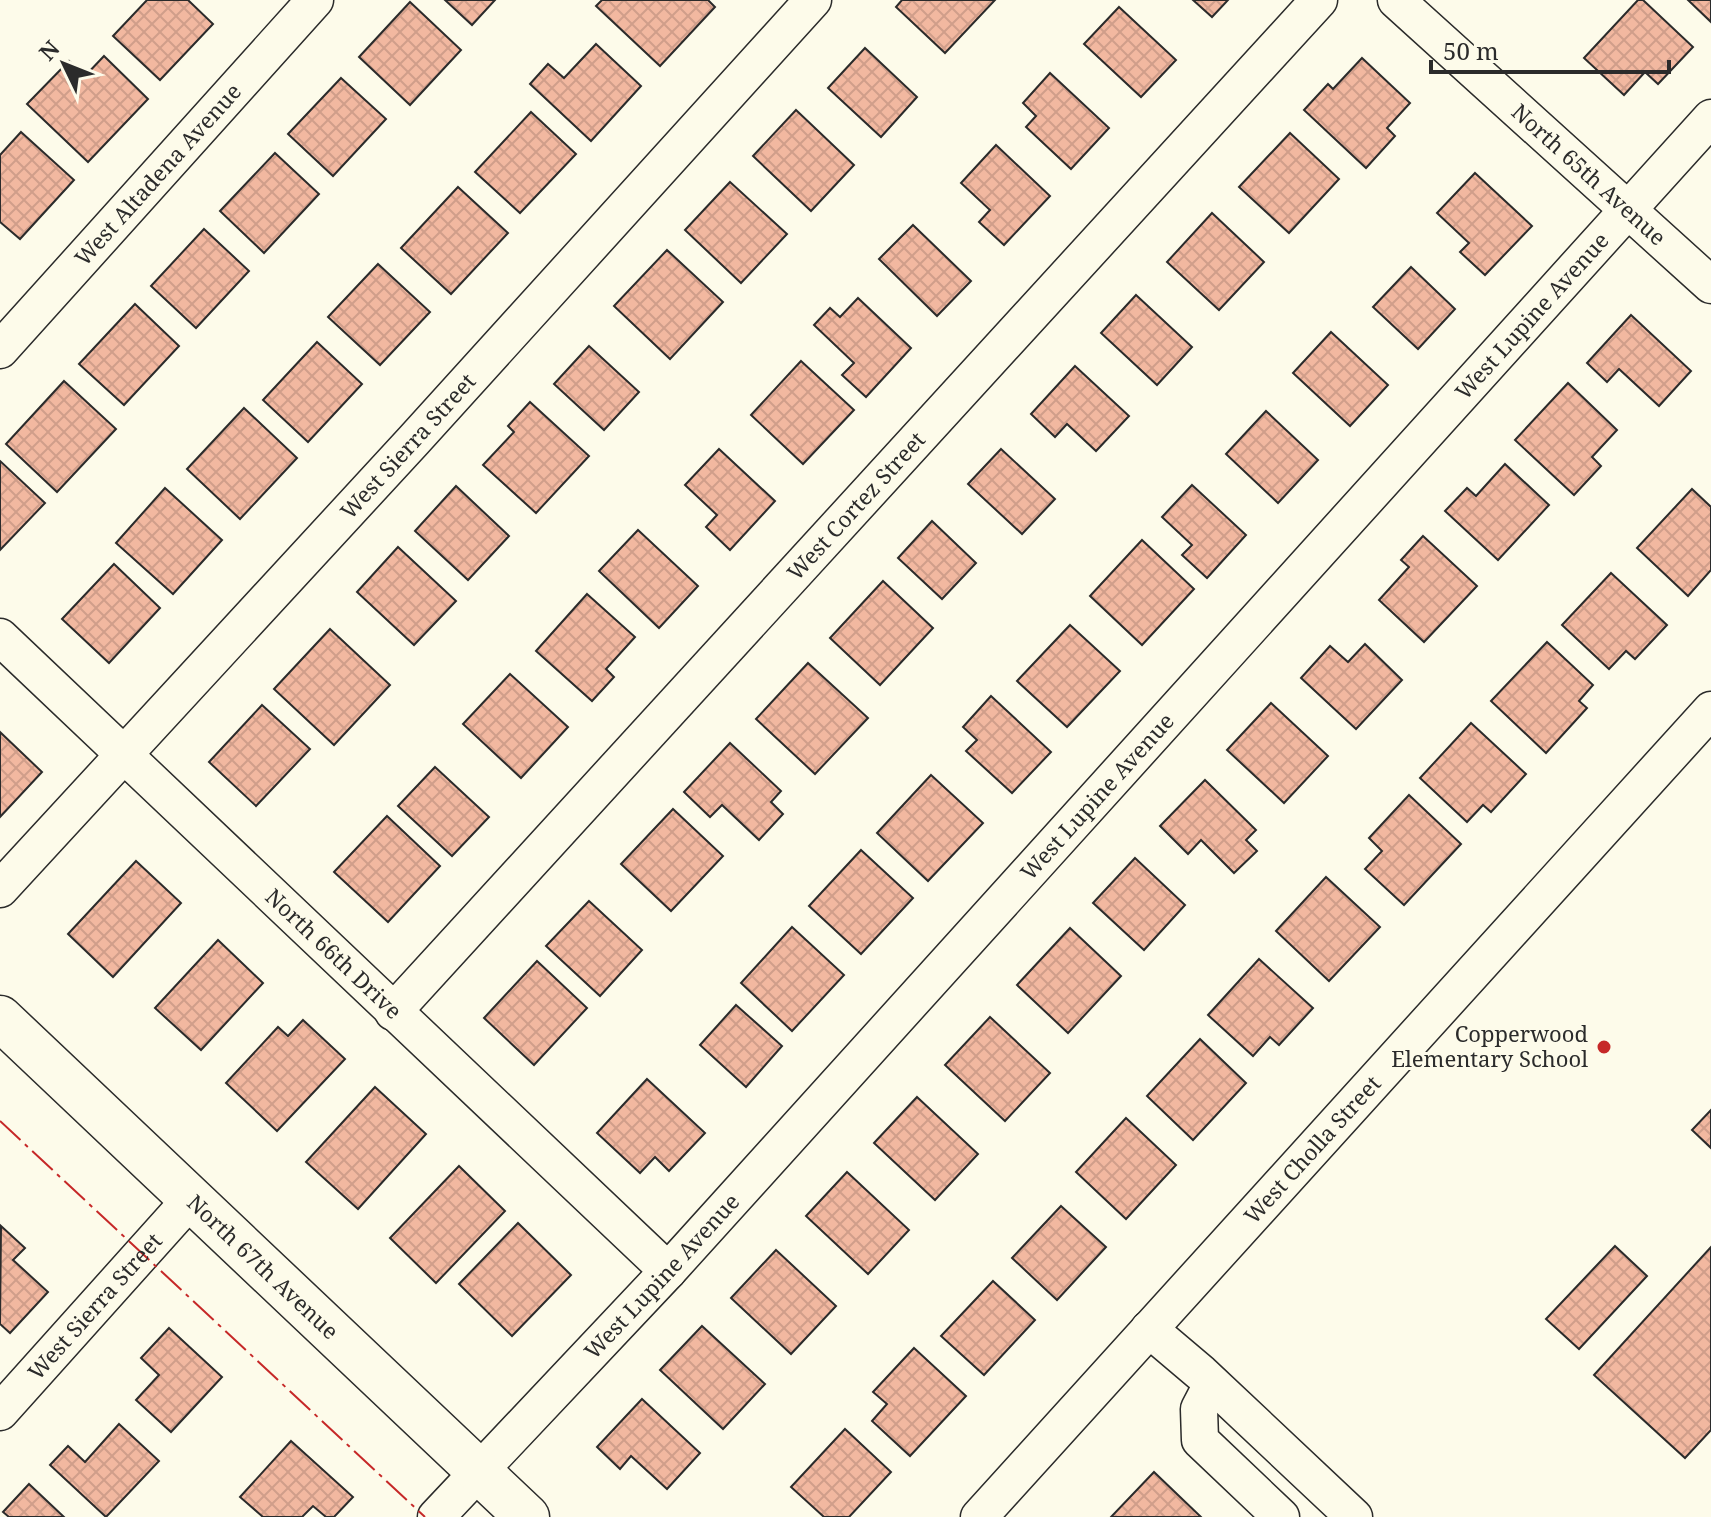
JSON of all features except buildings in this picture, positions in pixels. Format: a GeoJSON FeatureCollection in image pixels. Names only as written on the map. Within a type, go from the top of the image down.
{"type":"FeatureCollection","features":[{"type":"Feature","properties":{"kind":"main road","name":"North 67th Avenue"},"geometry":{"type":"LineString","coordinates":[[0,1018],[527,1517]]}},
{"type":"Feature","properties":{"kind":"street","name":"West Altadena Avenue"},"geometry":{"type":"LineString","coordinates":[[0,350],[315,0]]}},
{"type":"Feature","properties":{"kind":"street","name":"West Sierra Street"},"geometry":{"type":"LineString","coordinates":[[0,889],[813,0]]}},
{"type":"Feature","properties":{"kind":"street","name":"West Cortez Street"},"geometry":{"type":"LineString","coordinates":[[393,1012],[1319,0]]}},
{"type":"Feature","properties":{"kind":"street","name":"North 65th Avenue"},"geometry":{"type":"LineString","coordinates":[[1396,0],[1711,285]]}},
{"type":"Feature","properties":{"kind":"street","name":"West Lupine Avenue"},"geometry":{"type":"LineString","coordinates":[[436,1517],[668,1271],[1711,118]]}},
{"type":"Feature","properties":{"kind":"street","name":"North 66th Drive"},"geometry":{"type":"LineString","coordinates":[[0,637],[668,1271]]}},
{"type":"Feature","properties":{"kind":"street","name":"West Cholla Street"},"geometry":{"type":"LineString","coordinates":[[979,1517],[1711,710]]}},
{"type":"Feature","properties":{"kind":"street","name":"West Sierra Street"},"geometry":{"type":"LineString","coordinates":[[0,1411],[191,1199]]}},
{"type":"Feature","properties":{"kind":"street"},"geometry":{"type":"LineString","coordinates":[[1149,1329],[1354,1517]]}},
{"type":"Feature","properties":{"kind":"street"},"geometry":{"type":"LineString","coordinates":[[1212,1384],[1199,1409],[1200,1440],[1281,1517]]}},
{"type":"Feature","properties":{"kind":"power"},"geometry":{"type":"LineString","coordinates":[[0,1121],[425,1517]]}},
{"type":"Feature","properties":{"kind":"place","name":"Copperwood Elementary School"},"geometry":{"type":"Point","coordinates":[1604,1047]}}]}
